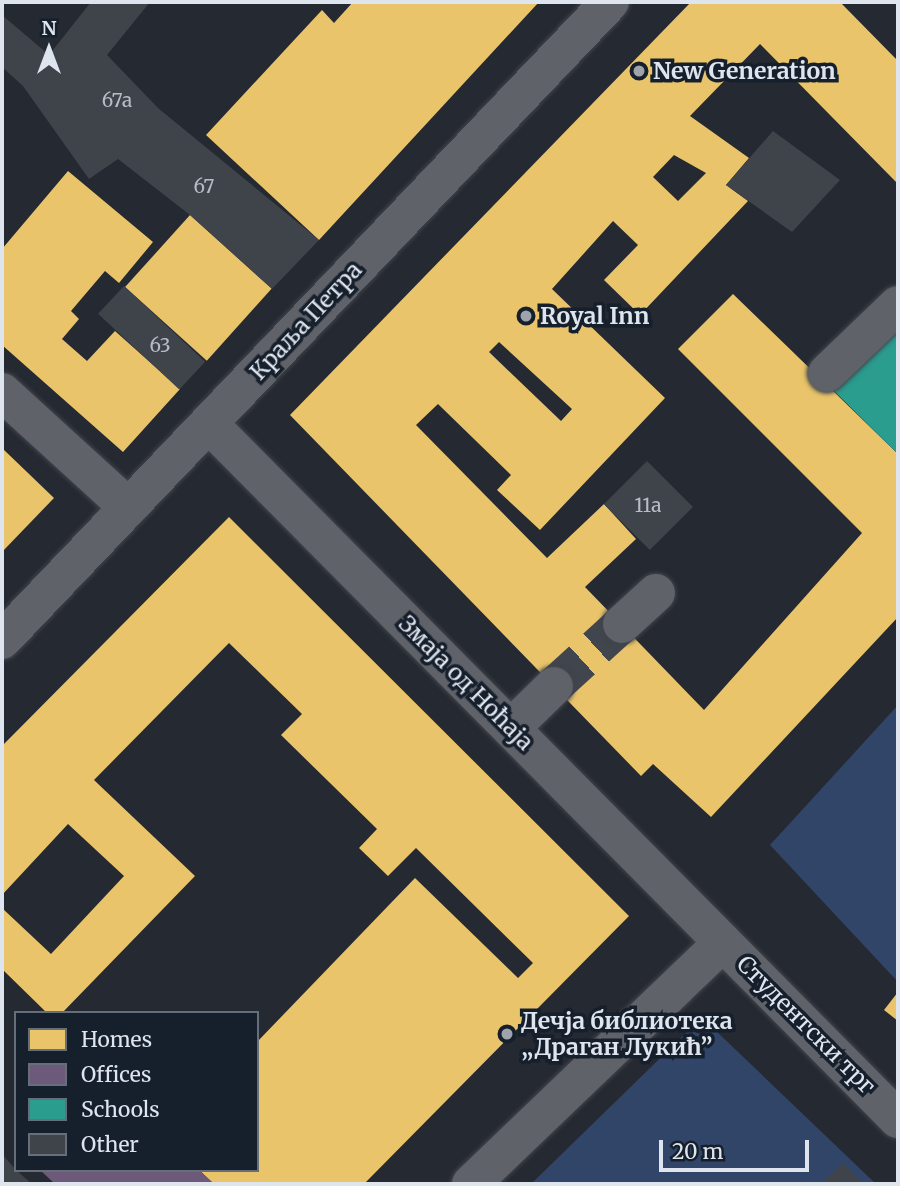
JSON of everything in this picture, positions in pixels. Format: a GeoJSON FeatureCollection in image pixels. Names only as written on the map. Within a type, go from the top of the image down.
{"type":"FeatureCollection","features":[{"type":"Feature","properties":{"kind":"street","name":"Краља Петра"},"geometry":{"type":"LineString","coordinates":[[2,640],[610,2]]}},
{"type":"Feature","properties":{"kind":"street"},"geometry":{"type":"LineString","coordinates":[[827,373],[898,305]]}},
{"type":"Feature","properties":{"kind":"street"},"geometry":{"type":"LineString","coordinates":[[2,392],[128,507]]}},
{"type":"Feature","properties":{"kind":"street","name":"Змаја од Ноћаја"},"geometry":{"type":"LineString","coordinates":[[209,424],[723,942]]}},
{"type":"Feature","properties":{"kind":"street"},"geometry":{"type":"LineString","coordinates":[[622,624],[656,593]]}},
{"type":"Feature","properties":{"kind":"street"},"geometry":{"type":"LineString","coordinates":[[511,728],[554,686]]}},
{"type":"Feature","properties":{"kind":"street","name":"Студентски трг"},"geometry":{"type":"LineString","coordinates":[[471,1184],[723,942],[898,1119]]}},
{"type":"Feature","properties":{"kind":"shaded area"},"geometry":{"type":"Polygon","coordinates":[[[898,705],[898,982],[770,845],[898,705]]]}},
{"type":"Feature","properties":{"kind":"shaded area"},"geometry":{"type":"Polygon","coordinates":[[[689,1030],[700,1034],[715,1030],[876,1184],[531,1184],[689,1030]]]}},
{"type":"Feature","properties":{"kind":"building: Homes"},"geometry":{"type":"Polygon","coordinates":[[[353,2],[539,2],[319,240],[206,135],[322,10],[334,23],[353,2]]]}},
{"type":"Feature","properties":{"kind":"building: Homes"},"geometry":{"type":"Polygon","coordinates":[[[691,2],[840,2],[898,61],[898,184],[760,44],[690,116],[749,158],[726,185],[748,201],[640,315],[604,280],[638,245],[613,221],[552,289],[665,398],[540,530],[497,490],[511,475],[438,404],[416,425],[547,558],[604,504],[636,539],[585,587],[704,710],[862,533],[678,349],[733,294],[898,454],[898,617],[711,817],[653,764],[641,776],[290,415],[691,2]],[[674,155],[653,177],[678,201],[706,173],[674,155]],[[499,342],[489,352],[561,421],[572,409],[499,342]]]}},
{"type":"Feature","properties":{"kind":"building: Homes"},"geometry":{"type":"Polygon","coordinates":[[[68,171],[153,242],[119,283],[105,271],[71,311],[79,319],[62,339],[87,361],[115,331],[180,389],[123,452],[2,345],[2,249],[68,171]]]}},
{"type":"Feature","properties":{"kind":"building: Homes"},"geometry":{"type":"Polygon","coordinates":[[[190,215],[272,289],[207,361],[125,287],[190,215]]]}},
{"type":"Feature","properties":{"kind":"building: Homes"},"geometry":{"type":"Polygon","coordinates":[[[2,448],[54,498],[2,552],[2,448]]]}},
{"type":"Feature","properties":{"kind":"building: Homes"},"geometry":{"type":"Polygon","coordinates":[[[229,517],[629,916],[364,1184],[214,1184],[201,1172],[259,1172],[259,1040],[415,878],[518,978],[533,963],[416,848],[388,876],[359,848],[377,829],[281,735],[302,714],[229,643],[94,780],[195,876],[64,1011],[45,1011],[2,969],[2,908],[51,954],[124,876],[68,824],[2,895],[2,746],[229,517]]]}},
{"type":"Feature","properties":{"kind":"building: Homes"},"geometry":{"type":"Polygon","coordinates":[[[898,992],[898,1021],[884,1010],[898,992]]]}},
{"type":"Feature","properties":{"kind":"building: Offices"},"geometry":{"type":"Polygon","coordinates":[[[42,1172],[201,1172],[214,1184],[55,1184],[42,1172]]]}},
{"type":"Feature","properties":{"kind":"building: Schools"},"geometry":{"type":"Polygon","coordinates":[[[898,329],[898,454],[833,390],[898,329]]]}},
{"type":"Feature","properties":{"kind":"building: Other"},"geometry":{"type":"Polygon","coordinates":[[[91,2],[150,2],[107,55],[158,108],[319,240],[272,289],[190,215],[118,159],[89,179],[23,86],[2,67],[2,15],[49,55],[91,2]]]}},
{"type":"Feature","properties":{"kind":"building: Other"},"geometry":{"type":"Polygon","coordinates":[[[773,131],[840,180],[792,232],[726,185],[773,131]]]}},
{"type":"Feature","properties":{"kind":"building: Other"},"geometry":{"type":"Polygon","coordinates":[[[124,286],[205,362],[179,389],[98,314],[124,286]]]}},
{"type":"Feature","properties":{"kind":"building: Other"},"geometry":{"type":"Polygon","coordinates":[[[647,461],[693,507],[650,550],[604,504],[647,461]]]}},
{"type":"Feature","properties":{"kind":"building: Other"},"geometry":{"type":"Polygon","coordinates":[[[2,1154],[14,1168],[14,1172],[18,1172],[32,1184],[2,1184],[2,1154]]]}},
{"type":"Feature","properties":{"kind":"building: Other"},"geometry":{"type":"Polygon","coordinates":[[[843,1163],[864,1184],[821,1184],[843,1163]]]}},
{"type":"Feature","properties":{"kind":"tunnel"},"geometry":{"type":"LineString","coordinates":[[554,686],[622,624]]}},
{"type":"Feature","properties":{"kind":"place","name":"New Generation"},"geometry":{"type":"Point","coordinates":[639,71]}},
{"type":"Feature","properties":{"kind":"place","name":"Royal Inn"},"geometry":{"type":"Point","coordinates":[526,316]}},
{"type":"Feature","properties":{"kind":"place","name":"Дечја библиотека „Драган Лукић”"},"geometry":{"type":"Point","coordinates":[507,1034]}}]}
